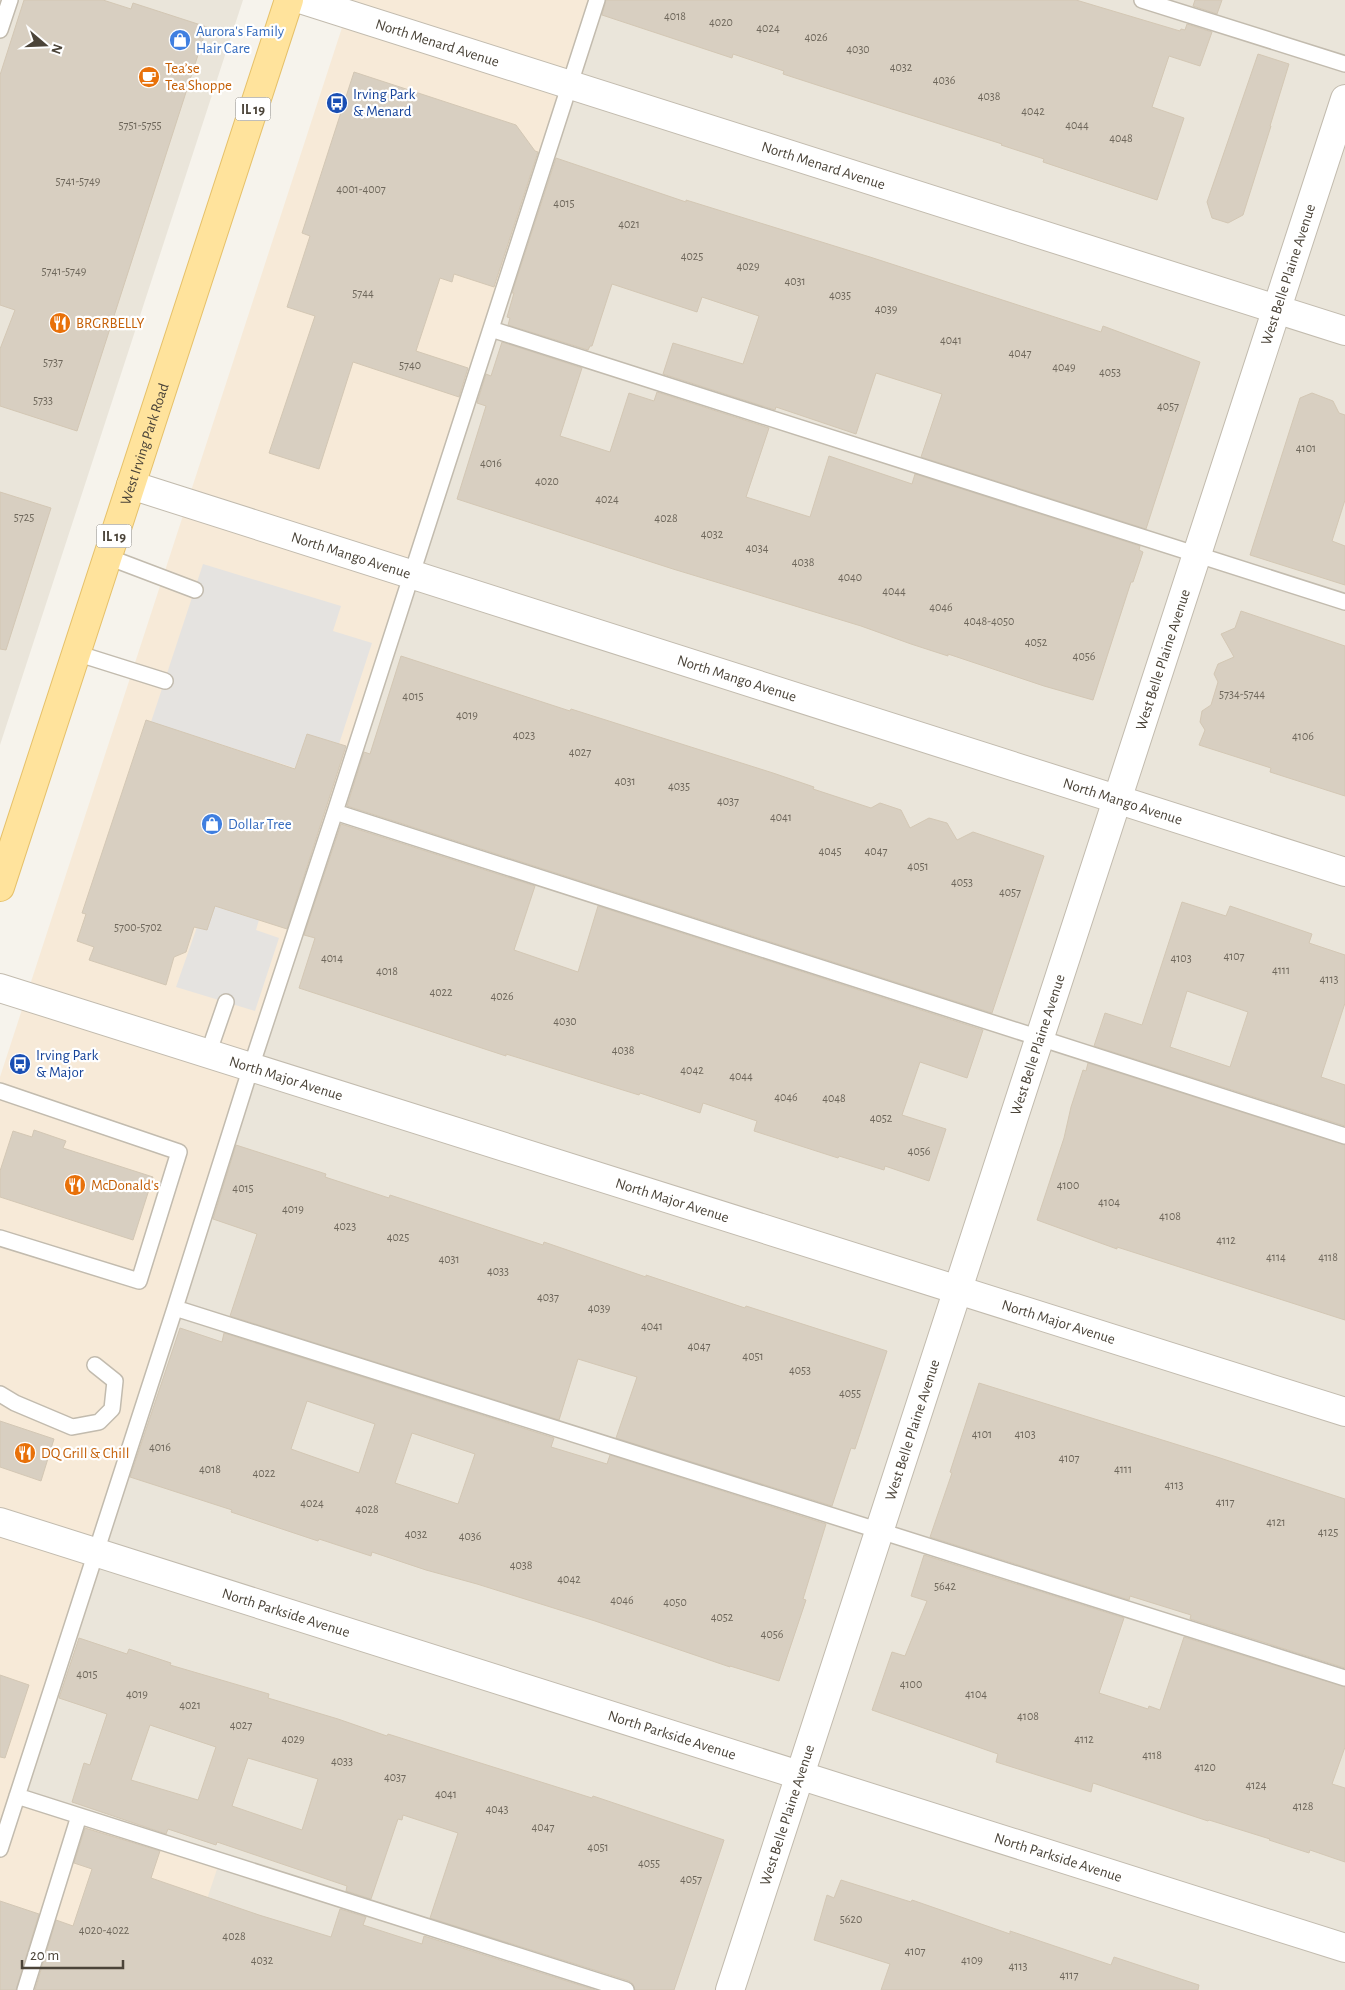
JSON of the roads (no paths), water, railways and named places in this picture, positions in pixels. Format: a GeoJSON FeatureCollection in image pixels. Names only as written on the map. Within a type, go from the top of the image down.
{"type":"FeatureCollection","features":[{"type":"Feature","properties":{"kind":"main road","name":"West Irving Park Road"},"geometry":{"type":"LineString","coordinates":[[0,888],[289,0]]}},
{"type":"Feature","properties":{"kind":"street","name":"North Menard Avenue"},"geometry":{"type":"LineString","coordinates":[[303,0],[1345,331]]}},
{"type":"Feature","properties":{"kind":"street","name":"West Belle Plaine Avenue"},"geometry":{"type":"LineString","coordinates":[[730,1990],[1345,99]]}},
{"type":"Feature","properties":{"kind":"street","name":"North Mango Avenue"},"geometry":{"type":"LineString","coordinates":[[130,485],[1345,872]]}},
{"type":"Feature","properties":{"kind":"street","name":"North Major Avenue"},"geometry":{"type":"LineString","coordinates":[[0,988],[1345,1412]]}},
{"type":"Feature","properties":{"kind":"street","name":"North Parkside Avenue"},"geometry":{"type":"LineString","coordinates":[[0,1522],[1345,1948]]}},
{"type":"Feature","properties":{"kind":"lane"},"geometry":{"type":"LineString","coordinates":[[0,30],[10,0]]}},
{"type":"Feature","properties":{"kind":"lane"},"geometry":{"type":"LineString","coordinates":[[0,1849],[597,0]]}},
{"type":"Feature","properties":{"kind":"lane"},"geometry":{"type":"LineString","coordinates":[[1142,0],[1345,64]]}},
{"type":"Feature","properties":{"kind":"lane"},"geometry":{"type":"LineString","coordinates":[[491,329],[1345,602]]}},
{"type":"Feature","properties":{"kind":"lane"},"geometry":{"type":"LineString","coordinates":[[108,557],[194,590]]}},
{"type":"Feature","properties":{"kind":"lane"},"geometry":{"type":"LineString","coordinates":[[76,653],[165,681]]}},
{"type":"Feature","properties":{"kind":"lane"},"geometry":{"type":"LineString","coordinates":[[335,812],[1345,1136]]}},
{"type":"Feature","properties":{"kind":"lane"},"geometry":{"type":"LineString","coordinates":[[208,1054],[226,1002]]}},
{"type":"Feature","properties":{"kind":"lane"},"geometry":{"type":"LineString","coordinates":[[0,1090],[179,1152],[139,1281],[0,1238]]}},
{"type":"Feature","properties":{"kind":"lane"},"geometry":{"type":"LineString","coordinates":[[175,1308],[1345,1678]]}},
{"type":"Feature","properties":{"kind":"lane"},"geometry":{"type":"LineString","coordinates":[[0,1394],[15,1403],[72,1427],[99,1422],[112,1409],[116,1381],[96,1364]]}},
{"type":"Feature","properties":{"kind":"lane"},"geometry":{"type":"LineString","coordinates":[[17,1796],[626,1990]]}},
{"type":"Feature","properties":{"kind":"lane"},"geometry":{"type":"LineString","coordinates":[[25,1990],[79,1816]]}},
{"type":"Feature","properties":{"kind":"place","name":"Aurora's Family Hair Care"},"geometry":{"type":"Point","coordinates":[180,40]}},
{"type":"Feature","properties":{"kind":"place","name":"Tea’se Tea Shoppe"},"geometry":{"type":"Point","coordinates":[149,77]}},
{"type":"Feature","properties":{"kind":"place","name":"Irving Park & Menard"},"geometry":{"type":"Point","coordinates":[337,103]}},
{"type":"Feature","properties":{"kind":"place","name":"BRGRBELLY"},"geometry":{"type":"Point","coordinates":[60,323]}},
{"type":"Feature","properties":{"kind":"place","name":"Dollar Tree"},"geometry":{"type":"Point","coordinates":[212,824]}},
{"type":"Feature","properties":{"kind":"place","name":"Irving Park & Major"},"geometry":{"type":"Point","coordinates":[20,1064]}},
{"type":"Feature","properties":{"kind":"place","name":"McDonald's"},"geometry":{"type":"Point","coordinates":[75,1185]}},
{"type":"Feature","properties":{"kind":"place","name":"DQ Grill & Chill"},"geometry":{"type":"Point","coordinates":[25,1453]}}]}
